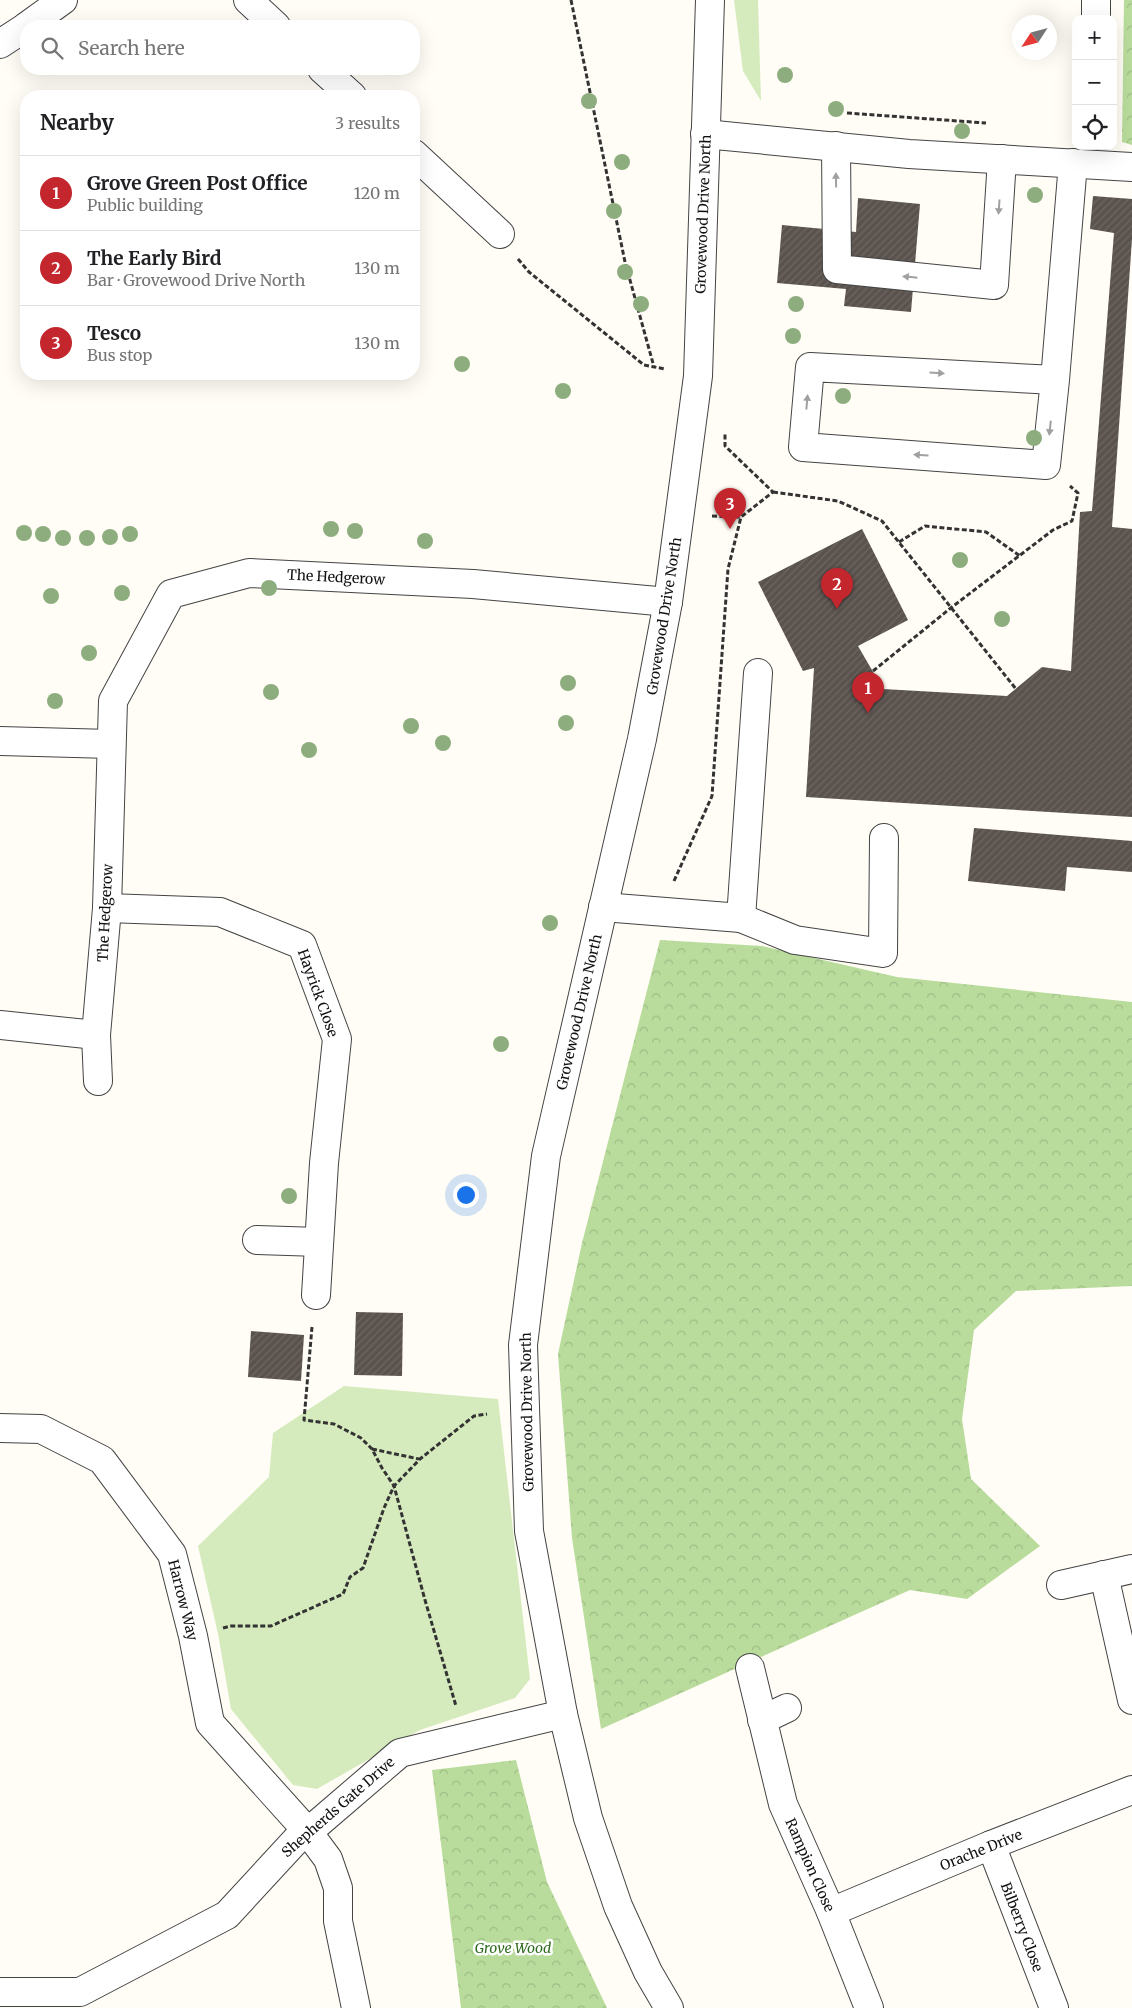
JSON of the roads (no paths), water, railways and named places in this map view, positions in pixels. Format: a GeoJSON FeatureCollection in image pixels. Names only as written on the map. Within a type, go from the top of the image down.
{"type":"FeatureCollection","features":[{"type":"Feature","properties":{"kind":"street"},"geometry":{"type":"LineString","coordinates":[[35,20],[63,0]]}},
{"type":"Feature","properties":{"kind":"street"},"geometry":{"type":"LineString","coordinates":[[248,0],[270,20]]}},
{"type":"Feature","properties":{"kind":"street","name":"Grovewood Drive North"},"geometry":{"type":"LineString","coordinates":[[669,2008],[648,1972],[618,1906],[588,1818],[564,1714],[529,1531],[523,1345],[546,1156],[642,739],[668,602],[698,376],[710,0]]}},
{"type":"Feature","properties":{"kind":"street"},"geometry":{"type":"LineString","coordinates":[[1096,0],[1096,15]]}},
{"type":"Feature","properties":{"kind":"street"},"geometry":{"type":"LineString","coordinates":[[0,44],[20,31]]}},
{"type":"Feature","properties":{"kind":"street"},"geometry":{"type":"LineString","coordinates":[[329,75],[345,90]]}},
{"type":"Feature","properties":{"kind":"street"},"geometry":{"type":"LineString","coordinates":[[705,134],[908,154],[1002,159],[1087,158],[1132,167]]}},
{"type":"Feature","properties":{"kind":"street"},"geometry":{"type":"LineString","coordinates":[[836,146],[837,269],[994,285],[1002,159]]}},
{"type":"Feature","properties":{"kind":"street"},"geometry":{"type":"LineString","coordinates":[[1055,380],[810,367],[803,446],[1046,465],[1055,380],[1087,158]]}},
{"type":"Feature","properties":{"kind":"street"},"geometry":{"type":"LineString","coordinates":[[420,160],[500,234]]}},
{"type":"Feature","properties":{"kind":"street","name":"The Hedgerow"},"geometry":{"type":"LineString","coordinates":[[98,1081],[96,1035],[107,908],[113,700],[171,594],[249,573],[473,584],[668,602]]}},
{"type":"Feature","properties":{"kind":"street"},"geometry":{"type":"LineString","coordinates":[[741,918],[758,673]]}},
{"type":"Feature","properties":{"kind":"street"},"geometry":{"type":"LineString","coordinates":[[0,741],[111,744]]}},
{"type":"Feature","properties":{"kind":"street"},"geometry":{"type":"LineString","coordinates":[[603,907],[741,918],[795,940],[883,953],[884,838]]}},
{"type":"Feature","properties":{"kind":"street","name":"Hayrick Close"},"geometry":{"type":"LineString","coordinates":[[107,908],[220,912],[302,945],[337,1039],[324,1163],[316,1295]]}},
{"type":"Feature","properties":{"kind":"street"},"geometry":{"type":"LineString","coordinates":[[0,1026],[96,1035]]}},
{"type":"Feature","properties":{"kind":"street"},"geometry":{"type":"LineString","coordinates":[[256,1240],[319,1242]]}},
{"type":"Feature","properties":{"kind":"street","name":"Harrow Way"},"geometry":{"type":"LineString","coordinates":[[0,1428],[41,1429],[102,1460],[172,1554],[193,1636],[210,1723],[308,1832],[328,1859],[338,1888],[338,1921],[356,2008]]}},
{"type":"Feature","properties":{"kind":"street"},"geometry":{"type":"LineString","coordinates":[[1060,1584],[1132,1569]]}},
{"type":"Feature","properties":{"kind":"street"},"geometry":{"type":"LineString","coordinates":[[1104,1575],[1132,1700]]}},
{"type":"Feature","properties":{"kind":"street","name":"Rampion Close"},"geometry":{"type":"LineString","coordinates":[[750,1668],[783,1804],[832,1912],[869,2008]]}},
{"type":"Feature","properties":{"kind":"street"},"geometry":{"type":"LineString","coordinates":[[762,1720],[787,1708]]}},
{"type":"Feature","properties":{"kind":"street","name":"Shepherds Gate Drive"},"geometry":{"type":"LineString","coordinates":[[0,1992],[61,2000],[80,1992],[227,1915],[298,1838],[308,1832],[400,1753],[564,1714]]}},
{"type":"Feature","properties":{"kind":"street","name":"Orache Drive"},"geometry":{"type":"LineString","coordinates":[[832,1912],[991,1845],[1132,1790]]}},
{"type":"Feature","properties":{"kind":"street","name":"Bilberry Close"},"geometry":{"type":"LineString","coordinates":[[991,1845],[1054,2008]]}},
{"type":"Feature","properties":{"kind":"place","name":"Tesco"},"geometry":{"type":"Point","coordinates":[730,529]}},
{"type":"Feature","properties":{"kind":"place","name":"The Early Bird"},"geometry":{"type":"Point","coordinates":[837,609]}},
{"type":"Feature","properties":{"kind":"place","name":"Grove Green Post Office"},"geometry":{"type":"Point","coordinates":[868,713]}},
{"type":"Feature","properties":{"kind":"park label","name":"Grove Wood"},"geometry":{"type":"Point","coordinates":[513,1948]}}]}
